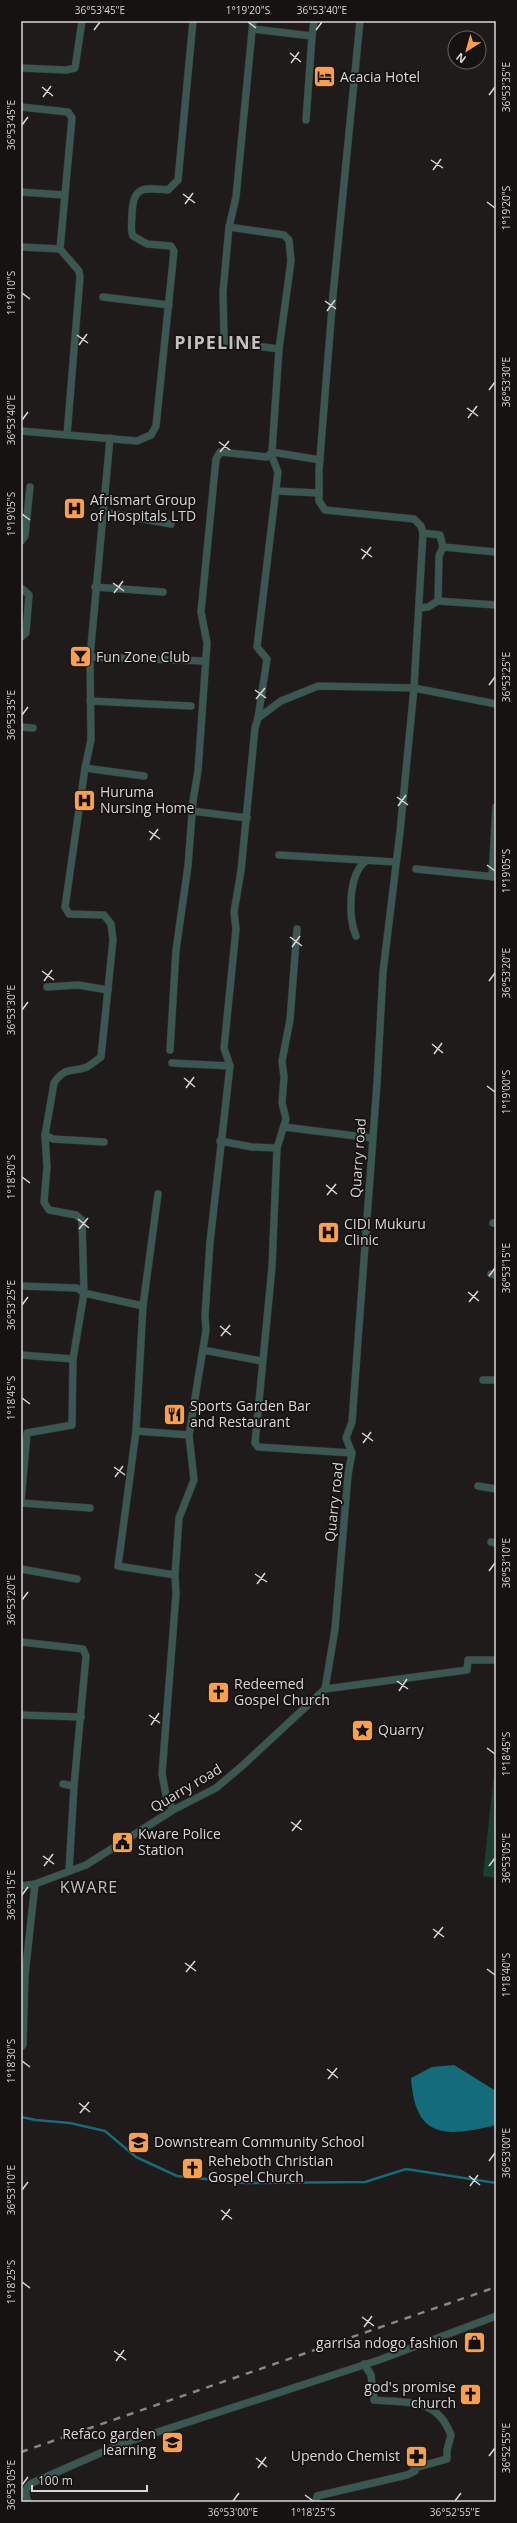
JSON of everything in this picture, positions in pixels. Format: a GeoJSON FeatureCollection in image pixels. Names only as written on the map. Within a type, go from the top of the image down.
{"type":"FeatureCollection","features":[{"type":"Feature","properties":{"kind":"street"},"geometry":{"type":"LineString","coordinates":[[21,68],[66,70],[75,68],[82,21]]}},
{"type":"Feature","properties":{"kind":"street"},"geometry":{"type":"LineString","coordinates":[[21,432],[137,441],[151,435],[156,426],[174,251],[171,246],[147,244],[133,236],[133,202],[138,192],[144,188],[168,190],[178,180],[193,21]]}},
{"type":"Feature","properties":{"kind":"street"},"geometry":{"type":"LineString","coordinates":[[306,120],[314,21]]}},
{"type":"Feature","properties":{"kind":"street"},"geometry":{"type":"LineString","coordinates":[[360,21],[333,295],[320,460],[319,501],[325,510],[414,519],[421,526],[423,533],[440,535],[444,546],[440,556],[438,601]]}},
{"type":"Feature","properties":{"kind":"street"},"geometry":{"type":"LineString","coordinates":[[279,349],[232,343],[225,339],[223,292],[229,226],[236,197],[253,25],[312,36]]}},
{"type":"Feature","properties":{"kind":"street"},"geometry":{"type":"LineString","coordinates":[[21,107],[61,110],[68,112],[72,118],[60,249],[78,271],[80,277],[67,435]]}},
{"type":"Feature","properties":{"kind":"street"},"geometry":{"type":"LineString","coordinates":[[21,192],[64,195]]}},
{"type":"Feature","properties":{"kind":"street"},"geometry":{"type":"LineString","coordinates":[[173,1810],[166,1795],[162,1774],[176,1594],[175,1574],[179,1518],[194,1480],[189,1435],[203,1350],[210,1242],[220,1141],[230,1066],[224,1048],[236,929],[234,912],[247,818],[254,736],[267,659],[258,647],[278,472],[271,453],[279,349],[291,261],[289,240],[278,233],[229,226]]}},
{"type":"Feature","properties":{"kind":"street"},"geometry":{"type":"LineString","coordinates":[[21,247],[60,249]]}},
{"type":"Feature","properties":{"kind":"street"},"geometry":{"type":"LineString","coordinates":[[103,297],[168,305]]}},
{"type":"Feature","properties":{"kind":"street"},"geometry":{"type":"LineString","coordinates":[[90,1508],[21,1502],[27,1433],[72,1425],[73,1359],[84,1293],[82,1220],[76,1215],[49,1210],[44,1202],[47,1167],[45,1135],[54,1083],[57,1078],[68,1070],[86,1067],[101,1057],[113,940],[111,924],[104,916],[69,914],[65,907],[85,768],[91,740],[90,657],[110,438]]}},
{"type":"Feature","properties":{"kind":"street"},"geometry":{"type":"LineString","coordinates":[[170,1050],[176,950],[188,866],[192,811],[198,771],[204,661],[207,643],[201,612],[217,456],[220,452],[267,457],[271,453]]}},
{"type":"Feature","properties":{"kind":"street"},"geometry":{"type":"LineString","coordinates":[[271,453],[320,460]]}},
{"type":"Feature","properties":{"kind":"street"},"geometry":{"type":"LineString","coordinates":[[21,541],[25,536],[30,487]]}},
{"type":"Feature","properties":{"kind":"street"},"geometry":{"type":"LineString","coordinates":[[276,492],[319,493]]}},
{"type":"Feature","properties":{"kind":"street"},"geometry":{"type":"LineString","coordinates":[[103,512],[171,524]]}},
{"type":"Feature","properties":{"kind":"street","name":"Quarry road"},"geometry":{"type":"LineString","coordinates":[[21,1886],[35,1884],[69,1870],[86,1865],[108,1853],[173,1810],[216,1788],[325,1689],[335,1629],[348,1475],[352,1453],[346,1438],[352,1422],[382,1008],[383,972],[414,688],[420,608],[423,533]]}},
{"type":"Feature","properties":{"kind":"street"},"geometry":{"type":"LineString","coordinates":[[444,546],[496,552]]}},
{"type":"Feature","properties":{"kind":"street"},"geometry":{"type":"LineString","coordinates":[[96,587],[163,592]]}},
{"type":"Feature","properties":{"kind":"street"},"geometry":{"type":"LineString","coordinates":[[21,588],[29,594],[26,633],[21,637]]}},
{"type":"Feature","properties":{"kind":"street"},"geometry":{"type":"LineString","coordinates":[[420,608],[428,607],[438,601],[496,605]]}},
{"type":"Feature","properties":{"kind":"street"},"geometry":{"type":"LineString","coordinates":[[90,657],[204,661]]}},
{"type":"Feature","properties":{"kind":"street"},"geometry":{"type":"LineString","coordinates":[[258,718],[281,701],[318,686],[414,688],[496,704]]}},
{"type":"Feature","properties":{"kind":"street"},"geometry":{"type":"LineString","coordinates":[[90,701],[191,706]]}},
{"type":"Feature","properties":{"kind":"street"},"geometry":{"type":"LineString","coordinates":[[21,727],[33,728]]}},
{"type":"Feature","properties":{"kind":"street"},"geometry":{"type":"LineString","coordinates":[[85,768],[144,776]]}},
{"type":"Feature","properties":{"kind":"street"},"geometry":{"type":"LineString","coordinates":[[416,869],[494,877],[496,807]]}},
{"type":"Feature","properties":{"kind":"street"},"geometry":{"type":"LineString","coordinates":[[192,811],[247,818]]}},
{"type":"Feature","properties":{"kind":"street"},"geometry":{"type":"LineString","coordinates":[[279,855],[395,862]]}},
{"type":"Feature","properties":{"kind":"street"},"geometry":{"type":"LineString","coordinates":[[356,936],[352,927],[355,874],[359,866],[366,860]]}},
{"type":"Feature","properties":{"kind":"street"},"geometry":{"type":"LineString","coordinates":[[297,929],[290,1020],[282,1061],[284,1127],[277,1148],[272,1267],[265,1352],[261,1362],[255,1443],[257,1446],[352,1453]]}},
{"type":"Feature","properties":{"kind":"street"},"geometry":{"type":"LineString","coordinates":[[47,987],[78,985],[108,990]]}},
{"type":"Feature","properties":{"kind":"street"},"geometry":{"type":"LineString","coordinates":[[172,1063],[230,1066]]}},
{"type":"Feature","properties":{"kind":"street"},"geometry":{"type":"LineString","coordinates":[[284,1127],[372,1138]]}},
{"type":"Feature","properties":{"kind":"street"},"geometry":{"type":"LineString","coordinates":[[45,1135],[53,1138],[104,1142]]}},
{"type":"Feature","properties":{"kind":"street"},"geometry":{"type":"LineString","coordinates":[[220,1141],[252,1147],[277,1148]]}},
{"type":"Feature","properties":{"kind":"street"},"geometry":{"type":"LineString","coordinates":[[158,1194],[143,1306],[136,1431],[118,1566],[175,1574]]}},
{"type":"Feature","properties":{"kind":"street"},"geometry":{"type":"LineString","coordinates":[[21,1286],[73,1287],[84,1293],[143,1306]]}},
{"type":"Feature","properties":{"kind":"street"},"geometry":{"type":"LineString","coordinates":[[203,1350],[261,1362]]}},
{"type":"Feature","properties":{"kind":"street"},"geometry":{"type":"LineString","coordinates":[[21,1355],[73,1359]]}},
{"type":"Feature","properties":{"kind":"street"},"geometry":{"type":"LineString","coordinates":[[483,1380],[496,1380]]}},
{"type":"Feature","properties":{"kind":"street"},"geometry":{"type":"LineString","coordinates":[[136,1431],[189,1435]]}},
{"type":"Feature","properties":{"kind":"street"},"geometry":{"type":"LineString","coordinates":[[478,1486],[496,1489]]}},
{"type":"Feature","properties":{"kind":"street"},"geometry":{"type":"LineString","coordinates":[[21,1569],[77,1579]]}},
{"type":"Feature","properties":{"kind":"street"},"geometry":{"type":"LineString","coordinates":[[21,1642],[83,1649],[86,1656],[74,1786],[69,1870]]}},
{"type":"Feature","properties":{"kind":"street"},"geometry":{"type":"LineString","coordinates":[[325,1689],[467,1670],[468,1660],[496,1660]]}},
{"type":"Feature","properties":{"kind":"street"},"geometry":{"type":"LineString","coordinates":[[21,1715],[81,1717]]}},
{"type":"Feature","properties":{"kind":"street"},"geometry":{"type":"LineString","coordinates":[[63,1784],[74,1786]]}},
{"type":"Feature","properties":{"kind":"street"},"geometry":{"type":"LineString","coordinates":[[21,2047],[23,2045],[24,1957],[35,1884]]}},
{"type":"Feature","properties":{"kind":"street"},"geometry":{"type":"LineString","coordinates":[[28,2502],[26,2489],[32,2483],[121,2444],[364,2364],[496,2316]]}},
{"type":"Feature","properties":{"kind":"street"},"geometry":{"type":"LineString","coordinates":[[316,2502],[317,2496],[407,2475],[415,2471],[414,2468],[447,2459],[447,2450],[451,2435],[443,2416],[434,2409],[422,2405],[374,2400],[370,2375],[364,2364]]}},
{"type":"Feature","properties":{"kind":"green space"},"geometry":{"type":"Polygon","coordinates":[[[494,1774],[496,1774],[496,1878],[483,1876],[494,1774]]]}},
{"type":"Feature","properties":{"kind":"water"},"geometry":{"type":"Polygon","coordinates":[[[454,2065],[496,2091],[496,2125],[478,2129],[448,2132],[436,2129],[426,2123],[419,2113],[414,2098],[411,2078],[432,2067],[454,2065]]]}},
{"type":"Feature","properties":{"kind":"waterway"},"geometry":{"type":"LineString","coordinates":[[21,2117],[70,2123],[105,2131],[136,2157],[177,2176],[244,2183],[365,2182],[406,2169],[496,2183]]}},
{"type":"Feature","properties":{"kind":"railway"},"geometry":{"type":"LineString","coordinates":[[21,2452],[496,2287]]}},
{"type":"Feature","properties":{"kind":"place","name":"Acacia Hotel"},"geometry":{"type":"Point","coordinates":[325,77]}},
{"type":"Feature","properties":{"kind":"place","name":"Afrismart Group of Hospitals LTD"},"geometry":{"type":"Point","coordinates":[74,508]}},
{"type":"Feature","properties":{"kind":"place","name":"Fun Zone Club"},"geometry":{"type":"Point","coordinates":[80,657]}},
{"type":"Feature","properties":{"kind":"place","name":"Huruma Nursing Home"},"geometry":{"type":"Point","coordinates":[85,800]}},
{"type":"Feature","properties":{"kind":"place","name":"CIDI Mukuru Clinic"},"geometry":{"type":"Point","coordinates":[329,1232]}},
{"type":"Feature","properties":{"kind":"place","name":"Sports Garden Bar and Restaurant"},"geometry":{"type":"Point","coordinates":[175,1414]}},
{"type":"Feature","properties":{"kind":"place","name":"Redeemed Gospel Church"},"geometry":{"type":"Point","coordinates":[219,1692]}},
{"type":"Feature","properties":{"kind":"place","name":"Quarry"},"geometry":{"type":"Point","coordinates":[362,1730]}},
{"type":"Feature","properties":{"kind":"place","name":"Kware Police Station"},"geometry":{"type":"Point","coordinates":[122,1842]}},
{"type":"Feature","properties":{"kind":"place","name":"Downstream Community School"},"geometry":{"type":"Point","coordinates":[139,2142]}},
{"type":"Feature","properties":{"kind":"place","name":"Reheboth Christian Gospel Church"},"geometry":{"type":"Point","coordinates":[193,2169]}},
{"type":"Feature","properties":{"kind":"place","name":"garrisa ndogo fashion"},"geometry":{"type":"Point","coordinates":[474,2343]}},
{"type":"Feature","properties":{"kind":"place","name":"god's promise church"},"geometry":{"type":"Point","coordinates":[471,2395]}},
{"type":"Feature","properties":{"kind":"place","name":"Refaco garden learning"},"geometry":{"type":"Point","coordinates":[172,2442]}},
{"type":"Feature","properties":{"kind":"place","name":"Upendo Chemist"},"geometry":{"type":"Point","coordinates":[416,2456]}},
{"type":"Feature","properties":{"kind":"district","name":"PIPELINE"},"geometry":{"type":"Point","coordinates":[218,343]}},
{"type":"Feature","properties":{"kind":"district","name":"KWARE"},"geometry":{"type":"Point","coordinates":[89,1887]}}]}
